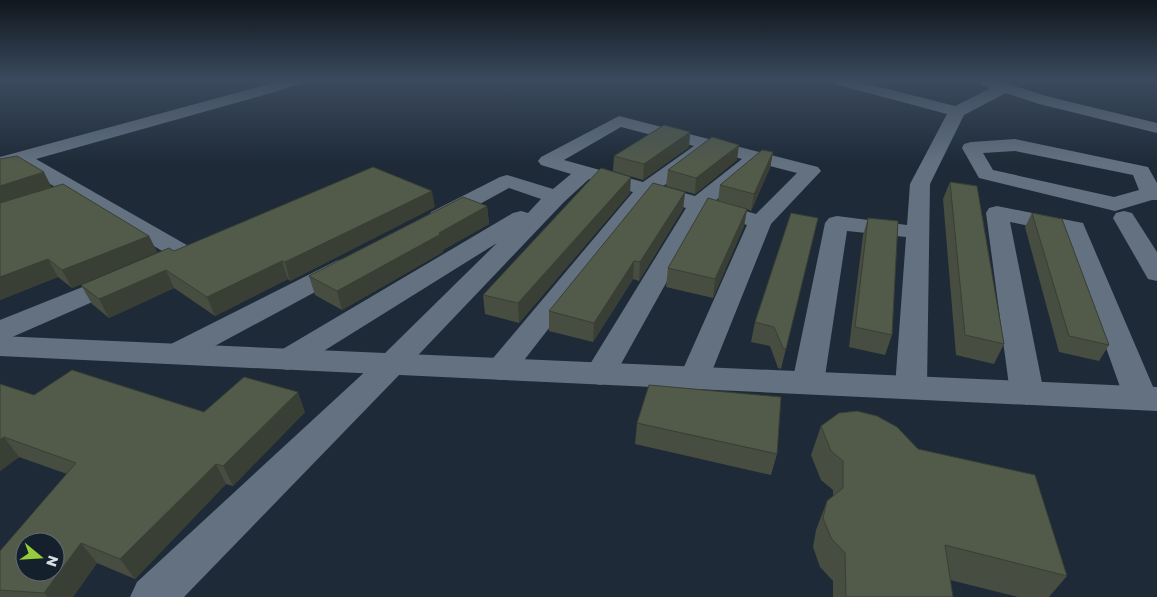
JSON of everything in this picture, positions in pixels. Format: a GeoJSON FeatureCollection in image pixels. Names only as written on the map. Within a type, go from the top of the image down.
{"type":"FeatureCollection","features":[{"type":"Feature","properties":{"kind":"street"},"geometry":{"type":"LineString","coordinates":[[0,163],[197,109]]}},
{"type":"Feature","properties":{"kind":"street"},"geometry":{"type":"LineString","coordinates":[[944,109],[956,112]]}},
{"type":"Feature","properties":{"kind":"street"},"geometry":{"type":"LineString","coordinates":[[911,387],[920,184],[956,112],[962,109]]}},
{"type":"Feature","properties":{"kind":"street"},"geometry":{"type":"LineString","coordinates":[[1078,109],[1157,128]]}},
{"type":"Feature","properties":{"kind":"street"},"geometry":{"type":"LineString","coordinates":[[696,378],[762,219],[810,171],[619,122],[548,161],[596,170],[647,189],[762,219],[792,219]]}},
{"type":"Feature","properties":{"kind":"street"},"geometry":{"type":"LineString","coordinates":[[642,142],[658,132]]}},
{"type":"Feature","properties":{"kind":"street"},"geometry":{"type":"LineString","coordinates":[[500,369],[647,189],[706,144]]}},
{"type":"Feature","properties":{"kind":"street"},"geometry":{"type":"LineString","coordinates":[[1015,145],[1141,171],[1154,194],[1115,204],[986,174],[971,148],[1015,145]]}},
{"type":"Feature","properties":{"kind":"street"},"geometry":{"type":"LineString","coordinates":[[600,374],[699,204],[755,157]]}},
{"type":"Feature","properties":{"kind":"street"},"geometry":{"type":"LineString","coordinates":[[0,170],[27,162],[74,190],[192,249],[0,331]]}},
{"type":"Feature","properties":{"kind":"street"},"geometry":{"type":"LineString","coordinates":[[287,360],[556,197],[596,170]]}},
{"type":"Feature","properties":{"kind":"street"},"geometry":{"type":"LineString","coordinates":[[423,225],[507,181],[556,197]]}},
{"type":"Feature","properties":{"kind":"street"},"geometry":{"type":"LineString","coordinates":[[46,198],[74,190]]}},
{"type":"Feature","properties":{"kind":"street"},"geometry":{"type":"LineString","coordinates":[[432,196],[458,207]]}},
{"type":"Feature","properties":{"kind":"street"},"geometry":{"type":"LineString","coordinates":[[152,597],[392,364],[556,197]]}},
{"type":"Feature","properties":{"kind":"street"},"geometry":{"type":"LineString","coordinates":[[0,346],[1149,399],[1075,228],[997,213],[1027,393]]}},
{"type":"Feature","properties":{"kind":"street"},"geometry":{"type":"LineString","coordinates":[[1124,218],[1157,273]]}},
{"type":"Feature","properties":{"kind":"street"},"geometry":{"type":"LineString","coordinates":[[808,383],[828,222],[918,233]]}},
{"type":"Feature","properties":{"kind":"street"},"geometry":{"type":"LineString","coordinates":[[176,354],[361,258]]}},
{"type":"Feature","properties":{"kind":"building"},"geometry":{"type":"Polygon","coordinates":[[[664,125],[690,132],[644,164],[614,156],[664,125]]]}},
{"type":"Feature","properties":{"kind":"building"},"geometry":{"type":"Polygon","coordinates":[[[712,137],[739,145],[696,178],[668,170],[712,137]]]}},
{"type":"Feature","properties":{"kind":"building"},"geometry":{"type":"Polygon","coordinates":[[[762,150],[773,152],[754,194],[720,185],[762,150]]]}},
{"type":"Feature","properties":{"kind":"building"},"geometry":{"type":"Polygon","coordinates":[[[17,156],[44,172],[0,186],[0,159],[17,156]]]}},
{"type":"Feature","properties":{"kind":"building"},"geometry":{"type":"Polygon","coordinates":[[[373,167],[432,191],[285,262],[282,261],[207,297],[166,270],[99,299],[81,285],[169,248],[174,251],[373,167]]]}},
{"type":"Feature","properties":{"kind":"building"},"geometry":{"type":"Polygon","coordinates":[[[601,168],[631,177],[518,303],[483,295],[601,168]]]}},
{"type":"Feature","properties":{"kind":"building"},"geometry":{"type":"Polygon","coordinates":[[[950,182],[977,186],[1004,344],[965,335],[950,182]]]}},
{"type":"Feature","properties":{"kind":"building"},"geometry":{"type":"Polygon","coordinates":[[[653,183],[685,192],[640,262],[634,261],[594,323],[549,311],[653,183]]]}},
{"type":"Feature","properties":{"kind":"building"},"geometry":{"type":"Polygon","coordinates":[[[63,184],[149,236],[62,270],[48,259],[0,277],[0,203],[63,184]]]}},
{"type":"Feature","properties":{"kind":"building"},"geometry":{"type":"Polygon","coordinates":[[[463,197],[487,206],[439,233],[441,234],[337,291],[309,276],[463,197]]]}},
{"type":"Feature","properties":{"kind":"building"},"geometry":{"type":"Polygon","coordinates":[[[708,198],[747,209],[715,279],[668,268],[708,198]]]}},
{"type":"Feature","properties":{"kind":"building"},"geometry":{"type":"Polygon","coordinates":[[[791,213],[818,218],[786,349],[783,348],[774,327],[755,322],[791,213]]]}},
{"type":"Feature","properties":{"kind":"building"},"geometry":{"type":"Polygon","coordinates":[[[1032,213],[1062,219],[1109,345],[1069,336],[1032,213]]]}},
{"type":"Feature","properties":{"kind":"building"},"geometry":{"type":"Polygon","coordinates":[[[868,218],[898,221],[892,335],[855,327],[868,218]]]}},
{"type":"Feature","properties":{"kind":"building"},"geometry":{"type":"Polygon","coordinates":[[[72,370],[204,412],[244,377],[298,392],[223,466],[216,464],[120,559],[81,543],[65,565],[65,532],[16,532],[76,463],[4,437],[0,440],[0,384],[34,395],[72,370]]]}},
{"type":"Feature","properties":{"kind":"building"},"geometry":{"type":"Polygon","coordinates":[[[649,385],[781,397],[777,454],[637,423],[649,385]]]}},
{"type":"Feature","properties":{"kind":"building"},"geometry":{"type":"Polygon","coordinates":[[[857,411],[877,416],[897,427],[918,449],[1035,475],[1067,576],[945,545],[953,597],[846,597],[845,553],[831,538],[823,518],[827,501],[843,488],[843,461],[831,451],[821,426],[839,413],[857,411]]]}},
{"type":"Feature","properties":{"kind":"building"},"geometry":{"type":"Polygon","coordinates":[[[15,534],[15,582],[52,582],[44,593],[0,590],[0,551],[15,534]]]}}]}
